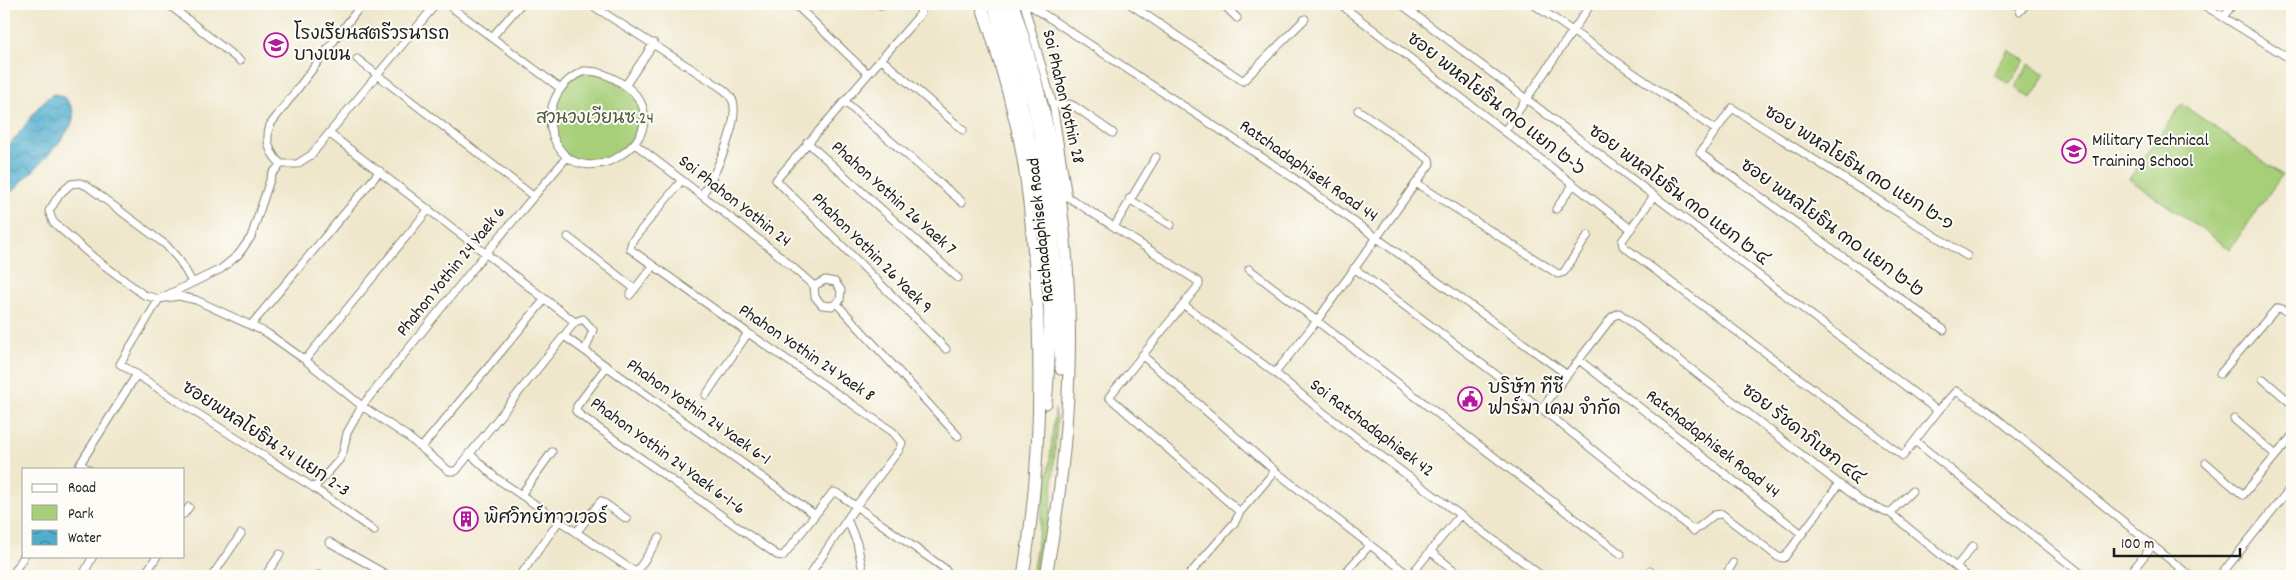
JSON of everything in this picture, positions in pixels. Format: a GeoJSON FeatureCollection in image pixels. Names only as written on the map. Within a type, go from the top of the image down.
{"type":"FeatureCollection","features":[{"type":"Feature","properties":{"kind":"main road","name":"Ratchadaphisek Road"},"geometry":{"type":"LineString","coordinates":[[981,4],[1014,120],[1028,192],[1038,329],[1038,458]]}},
{"type":"Feature","properties":{"kind":"main road","name":"Ratchadaphisek Road"},"geometry":{"type":"LineString","coordinates":[[993,4],[1022,102],[1035,161],[1042,208],[1047,281],[1049,355],[1044,422],[1023,576]]}},
{"type":"Feature","properties":{"kind":"main road","name":"Ratchadaphisek Road"},"geometry":{"type":"LineString","coordinates":[[1004,4],[1027,82],[1044,161],[1050,200],[1059,317],[1063,459]]}},
{"type":"Feature","properties":{"kind":"main road","name":"Ratchadaphisek Road"},"geometry":{"type":"LineString","coordinates":[[1013,4],[1036,80],[1064,197],[1068,395],[1063,459],[1046,576]]}},
{"type":"Feature","properties":{"kind":"street"},"geometry":{"type":"LineString","coordinates":[[168,4],[240,61]]}},
{"type":"Feature","properties":{"kind":"street"},"geometry":{"type":"LineString","coordinates":[[282,164],[268,144],[266,135],[270,125],[362,4]]}},
{"type":"Feature","properties":{"kind":"street"},"geometry":{"type":"LineString","coordinates":[[159,299],[229,264],[246,245],[255,228],[272,174],[282,164],[304,161],[330,134],[436,4]]}},
{"type":"Feature","properties":{"kind":"street"},"geometry":{"type":"LineString","coordinates":[[447,4],[560,88]]}},
{"type":"Feature","properties":{"kind":"street"},"geometry":{"type":"LineString","coordinates":[[492,37],[521,4]]}},
{"type":"Feature","properties":{"kind":"street"},"geometry":{"type":"LineString","coordinates":[[590,4],[724,90],[731,98],[734,105],[728,138],[702,195]]}},
{"type":"Feature","properties":{"kind":"street"},"geometry":{"type":"LineString","coordinates":[[807,142],[921,12],[918,4]]}},
{"type":"Feature","properties":{"kind":"street","name":"Soi Phahon Yothin 28"},"geometry":{"type":"LineString","coordinates":[[1026,4],[1053,105],[1064,197]]}},
{"type":"Feature","properties":{"kind":"street","name":"Ratchadaphisek Road 44"},"geometry":{"type":"LineString","coordinates":[[1026,4],[1292,177],[1566,374]]}},
{"type":"Feature","properties":{"kind":"street"},"geometry":{"type":"LineString","coordinates":[[1130,4],[1243,81],[1305,19]]}},
{"type":"Feature","properties":{"kind":"street"},"geometry":{"type":"LineString","coordinates":[[1223,4],[1237,18]]}},
{"type":"Feature","properties":{"kind":"street","name":"ซอย พหลโยธิน ๓๐ แยก ๒-๖"},"geometry":{"type":"LineString","coordinates":[[1340,4],[1631,229]]}},
{"type":"Feature","properties":{"kind":"street","name":"ซอย พหลโยธิน ๓๐ แยก ๒-๔"},"geometry":{"type":"LineString","coordinates":[[1401,4],[1938,411]]}},
{"type":"Feature","properties":{"kind":"street"},"geometry":{"type":"LineString","coordinates":[[1532,4],[1716,130]]}},
{"type":"Feature","properties":{"kind":"street"},"geometry":{"type":"LineString","coordinates":[[1504,132],[1572,30],[1592,4]]}},
{"type":"Feature","properties":{"kind":"street"},"geometry":{"type":"LineString","coordinates":[[2020,11],[2026,4]]}},
{"type":"Feature","properties":{"kind":"street"},"geometry":{"type":"LineString","coordinates":[[2202,4],[2292,60]]}},
{"type":"Feature","properties":{"kind":"street"},"geometry":{"type":"LineString","coordinates":[[2223,17],[2233,4]]}},
{"type":"Feature","properties":{"kind":"street"},"geometry":{"type":"LineString","coordinates":[[800,5],[868,74]]}},
{"type":"Feature","properties":{"kind":"street"},"geometry":{"type":"LineString","coordinates":[[625,86],[654,44]]}},
{"type":"Feature","properties":{"kind":"street"},"geometry":{"type":"LineString","coordinates":[[357,59],[533,196]]}},
{"type":"Feature","properties":{"kind":"street"},"geometry":{"type":"LineString","coordinates":[[881,59],[963,130]]}},
{"type":"Feature","properties":{"kind":"street"},"geometry":{"type":"LineString","coordinates":[[589,71],[611,77],[625,86],[639,98],[645,110],[642,126],[634,144],[615,160],[602,164],[584,163],[567,158],[555,142],[550,126],[551,111],[560,88],[577,74],[589,71]]}},
{"type":"Feature","properties":{"kind":"street"},"geometry":{"type":"LineString","coordinates":[[844,100],[962,202]]}},
{"type":"Feature","properties":{"kind":"street"},"geometry":{"type":"LineString","coordinates":[[1053,105],[1069,104],[1074,106],[1113,133]]}},
{"type":"Feature","properties":{"kind":"street","name":"ซอย พหลโยธิน ๓๐ แยก ๒-๑"},"geometry":{"type":"LineString","coordinates":[[1716,130],[1732,108],[1967,256]]}},
{"type":"Feature","properties":{"kind":"street"},"geometry":{"type":"LineString","coordinates":[[1275,373],[1316,322],[1430,164],[1429,159],[1358,110]]}},
{"type":"Feature","properties":{"kind":"street","name":"ซอย พหลโยธิน ๓๐ แยก ๒-๒"},"geometry":{"type":"LineString","coordinates":[[1716,130],[1700,152],[1944,330]]}},
{"type":"Feature","properties":{"kind":"street"},"geometry":{"type":"LineString","coordinates":[[330,134],[486,253],[573,323]]}},
{"type":"Feature","properties":{"kind":"street","name":"Phahon Yothin 26 Yaek 9"},"geometry":{"type":"LineString","coordinates":[[807,142],[776,180],[946,349]]}},
{"type":"Feature","properties":{"kind":"street","name":"Phahon Yothin 26 Yaek 7"},"geometry":{"type":"LineString","coordinates":[[807,142],[958,278]]}},
{"type":"Feature","properties":{"kind":"street","name":"Soi Phahon Yothin 24"},"geometry":{"type":"LineString","coordinates":[[634,144],[775,252],[814,286],[815,297],[822,305],[832,306],[837,304]]}},
{"type":"Feature","properties":{"kind":"street"},"geometry":{"type":"LineString","coordinates":[[1114,227],[1129,199],[1156,157]]}},
{"type":"Feature","properties":{"kind":"street","name":"Phahon Yothin 24 Yaek 6"},"geometry":{"type":"LineString","coordinates":[[314,488],[339,460],[343,452],[346,433],[362,406],[533,196],[567,158]]}},
{"type":"Feature","properties":{"kind":"street"},"geometry":{"type":"LineString","coordinates":[[251,325],[380,172]]}},
{"type":"Feature","properties":{"kind":"street","name":"Phahon Yothin 24 Yaek 8"},"geometry":{"type":"LineString","coordinates":[[682,180],[630,244],[630,249],[748,333],[893,432],[902,442],[899,450],[856,506],[808,576]]}},
{"type":"Feature","properties":{"kind":"street"},"geometry":{"type":"LineString","coordinates":[[192,282],[174,253],[156,236],[87,186],[80,183],[71,184],[60,194],[49,211],[53,222],[138,292],[159,299],[178,296],[196,300],[267,333],[362,406],[453,472],[573,323],[583,319],[593,330],[585,351]]}},
{"type":"Feature","properties":{"kind":"street"},"geometry":{"type":"LineString","coordinates":[[1416,183],[1558,274],[1564,272],[1588,235]]}},
{"type":"Feature","properties":{"kind":"street"},"geometry":{"type":"LineString","coordinates":[[1556,209],[1573,185]]}},
{"type":"Feature","properties":{"kind":"street"},"geometry":{"type":"LineString","coordinates":[[1064,197],[1199,282],[1199,285],[1184,305],[1109,397],[1240,512]]}},
{"type":"Feature","properties":{"kind":"street"},"geometry":{"type":"LineString","coordinates":[[1654,197],[1622,244],[1903,456],[1956,391],[1988,411],[2190,576]]}},
{"type":"Feature","properties":{"kind":"street"},"geometry":{"type":"LineString","coordinates":[[1129,199],[1171,225]]}},
{"type":"Feature","properties":{"kind":"street"},"geometry":{"type":"LineString","coordinates":[[304,360],[429,209]]}},
{"type":"Feature","properties":{"kind":"street"},"geometry":{"type":"LineString","coordinates":[[568,237],[632,292],[653,266]]}},
{"type":"Feature","properties":{"kind":"street"},"geometry":{"type":"LineString","coordinates":[[1354,268],[1542,409],[1694,531],[1714,515],[1722,514],[1781,558],[1787,555],[1839,484]]}},
{"type":"Feature","properties":{"kind":"street"},"geometry":{"type":"LineString","coordinates":[[1248,269],[1621,554]]}},
{"type":"Feature","properties":{"kind":"street"},"geometry":{"type":"LineString","coordinates":[[814,286],[825,280],[835,282],[841,290],[840,300],[837,304],[958,436]]}},
{"type":"Feature","properties":{"kind":"street","name":"ซอยพหลโยธิน 24 แยก 2-3"},"geometry":{"type":"LineString","coordinates":[[159,299],[120,364],[314,488],[374,532]]}},
{"type":"Feature","properties":{"kind":"street"},"geometry":{"type":"LineString","coordinates":[[421,448],[545,299]]}},
{"type":"Feature","properties":{"kind":"street","name":"Soi Ratchadaphisek 42"},"geometry":{"type":"LineString","coordinates":[[1184,305],[1275,373],[1325,414],[1542,576]]}},
{"type":"Feature","properties":{"kind":"street"},"geometry":{"type":"LineString","coordinates":[[2220,374],[2276,309],[2292,313]]}},
{"type":"Feature","properties":{"kind":"street","name":"ซอย รัชดาภิเษก ๔๔"},"geometry":{"type":"LineString","coordinates":[[1580,360],[1612,317],[1619,313],[1839,484],[1870,506],[1890,513],[1967,576]]}},
{"type":"Feature","properties":{"kind":"street"},"geometry":{"type":"LineString","coordinates":[[706,395],[748,333]]}},
{"type":"Feature","properties":{"kind":"street","name":"Phahon Yothin 24 Yaek 6-1"},"geometry":{"type":"LineString","coordinates":[[564,336],[814,514]]}},
{"type":"Feature","properties":{"kind":"street"},"geometry":{"type":"LineString","coordinates":[[1142,355],[1275,471],[1410,576],[1460,515]]}},
{"type":"Feature","properties":{"kind":"street"},"geometry":{"type":"LineString","coordinates":[[1542,409],[1566,374],[1580,360]]}},
{"type":"Feature","properties":{"kind":"street","name":"Ratchadaphisek Road 44"},"geometry":{"type":"LineString","coordinates":[[1580,360],[1802,534]]}},
{"type":"Feature","properties":{"kind":"street","name":"Phahon Yothin 24 Yaek 6-1-6"},"geometry":{"type":"LineString","coordinates":[[606,367],[577,406],[576,411],[777,555],[783,556],[814,514]]}},
{"type":"Feature","properties":{"kind":"street"},"geometry":{"type":"LineString","coordinates":[[79,466],[138,374]]}},
{"type":"Feature","properties":{"kind":"street"},"geometry":{"type":"LineString","coordinates":[[2263,379],[2292,404]]}},
{"type":"Feature","properties":{"kind":"street"},"geometry":{"type":"LineString","coordinates":[[2234,420],[2276,455]]}},
{"type":"Feature","properties":{"kind":"street"},"geometry":{"type":"LineString","coordinates":[[2206,463],[2243,495],[2292,436]]}},
{"type":"Feature","properties":{"kind":"street"},"geometry":{"type":"LineString","coordinates":[[1915,440],[2084,576]]}},
{"type":"Feature","properties":{"kind":"street"},"geometry":{"type":"LineString","coordinates":[[521,495],[552,452]]}},
{"type":"Feature","properties":{"kind":"street"},"geometry":{"type":"LineString","coordinates":[[469,453],[488,472],[638,575],[660,538]]}},
{"type":"Feature","properties":{"kind":"street"},"geometry":{"type":"LineString","coordinates":[[1188,576],[1235,522],[1240,512],[1275,471]]}},
{"type":"Feature","properties":{"kind":"street"},"geometry":{"type":"LineString","coordinates":[[2220,576],[2292,486]]}},
{"type":"Feature","properties":{"kind":"street"},"geometry":{"type":"LineString","coordinates":[[1890,513],[1912,491]]}},
{"type":"Feature","properties":{"kind":"street"},"geometry":{"type":"LineString","coordinates":[[814,514],[832,492],[837,493],[944,568],[950,576]]}},
{"type":"Feature","properties":{"kind":"street"},"geometry":{"type":"LineString","coordinates":[[576,533],[601,502],[628,519]]}},
{"type":"Feature","properties":{"kind":"street"},"geometry":{"type":"LineString","coordinates":[[185,513],[189,507]]}},
{"type":"Feature","properties":{"kind":"street"},"geometry":{"type":"LineString","coordinates":[[847,519],[857,544],[864,576]]}},
{"type":"Feature","properties":{"kind":"street"},"geometry":{"type":"LineString","coordinates":[[520,576],[559,521]]}},
{"type":"Feature","properties":{"kind":"street"},"geometry":{"type":"LineString","coordinates":[[212,576],[241,534]]}},
{"type":"Feature","properties":{"kind":"street"},"geometry":{"type":"LineString","coordinates":[[329,542],[390,576]]}},
{"type":"Feature","properties":{"kind":"street"},"geometry":{"type":"LineString","coordinates":[[2128,576],[2153,545]]}},
{"type":"Feature","properties":{"kind":"street"},"geometry":{"type":"LineString","coordinates":[[1342,576],[1370,546]]}},
{"type":"Feature","properties":{"kind":"street"},"geometry":{"type":"LineString","coordinates":[[1956,567],[1973,546]]}},
{"type":"Feature","properties":{"kind":"street"},"geometry":{"type":"LineString","coordinates":[[1430,551],[1461,576]]}},
{"type":"Feature","properties":{"kind":"street"},"geometry":{"type":"LineString","coordinates":[[265,576],[280,554]]}},
{"type":"Feature","properties":{"kind":"street"},"geometry":{"type":"LineString","coordinates":[[12,576],[23,558]]}},
{"type":"Feature","properties":{"kind":"street"},"geometry":{"type":"LineString","coordinates":[[83,575],[92,558]]}},
{"type":"Feature","properties":{"kind":"street"},"geometry":{"type":"LineString","coordinates":[[144,576],[156,558]]}},
{"type":"Feature","properties":{"kind":"street"},"geometry":{"type":"LineString","coordinates":[[1725,576],[1733,563]]}},
{"type":"Feature","properties":{"kind":"green space"},"geometry":{"type":"Polygon","coordinates":[[[2008,50],[2025,60],[2010,84],[1994,74],[2008,50]]]}},
{"type":"Feature","properties":{"kind":"green space"},"geometry":{"type":"Polygon","coordinates":[[[2029,64],[2046,74],[2031,98],[2015,88],[2029,64]]]}},
{"type":"Feature","properties":{"kind":"green space","name":"สวนวงเวียนซ.24"},"geometry":{"type":"Polygon","coordinates":[[[595,72],[614,79],[639,98],[644,118],[637,140],[623,154],[598,164],[574,160],[559,148],[551,111],[560,88],[577,74],[595,72]]]}},
{"type":"Feature","properties":{"kind":"green space"},"geometry":{"type":"Polygon","coordinates":[[[2182,104],[2282,175],[2230,249],[2129,179],[2182,104]]]}},
{"type":"Feature","properties":{"kind":"green space"},"geometry":{"type":"Polygon","coordinates":[[[1055,409],[1057,419],[1048,537],[1041,576],[1032,576],[1050,459],[1055,409]]]}},
{"type":"Feature","properties":{"kind":"water"},"geometry":{"type":"Polygon","coordinates":[[[53,94],[62,96],[71,105],[73,116],[71,125],[50,154],[4,200],[4,149],[17,136],[39,106],[53,94]]]}},
{"type":"Feature","properties":{"kind":"place","name":"โรงเรียนสตรีวรนารถ บางเขน"},"geometry":{"type":"Point","coordinates":[276,45]}},
{"type":"Feature","properties":{"kind":"place","name":"Military Technical Training School"},"geometry":{"type":"Point","coordinates":[2074,151]}},
{"type":"Feature","properties":{"kind":"place","name":"บริษัท ทีซี ฟาร์มา เคม จำกัด"},"geometry":{"type":"Point","coordinates":[1470,399]}},
{"type":"Feature","properties":{"kind":"place","name":"พิศวิทย์ทาวเวอร์"},"geometry":{"type":"Point","coordinates":[466,519]}}]}
